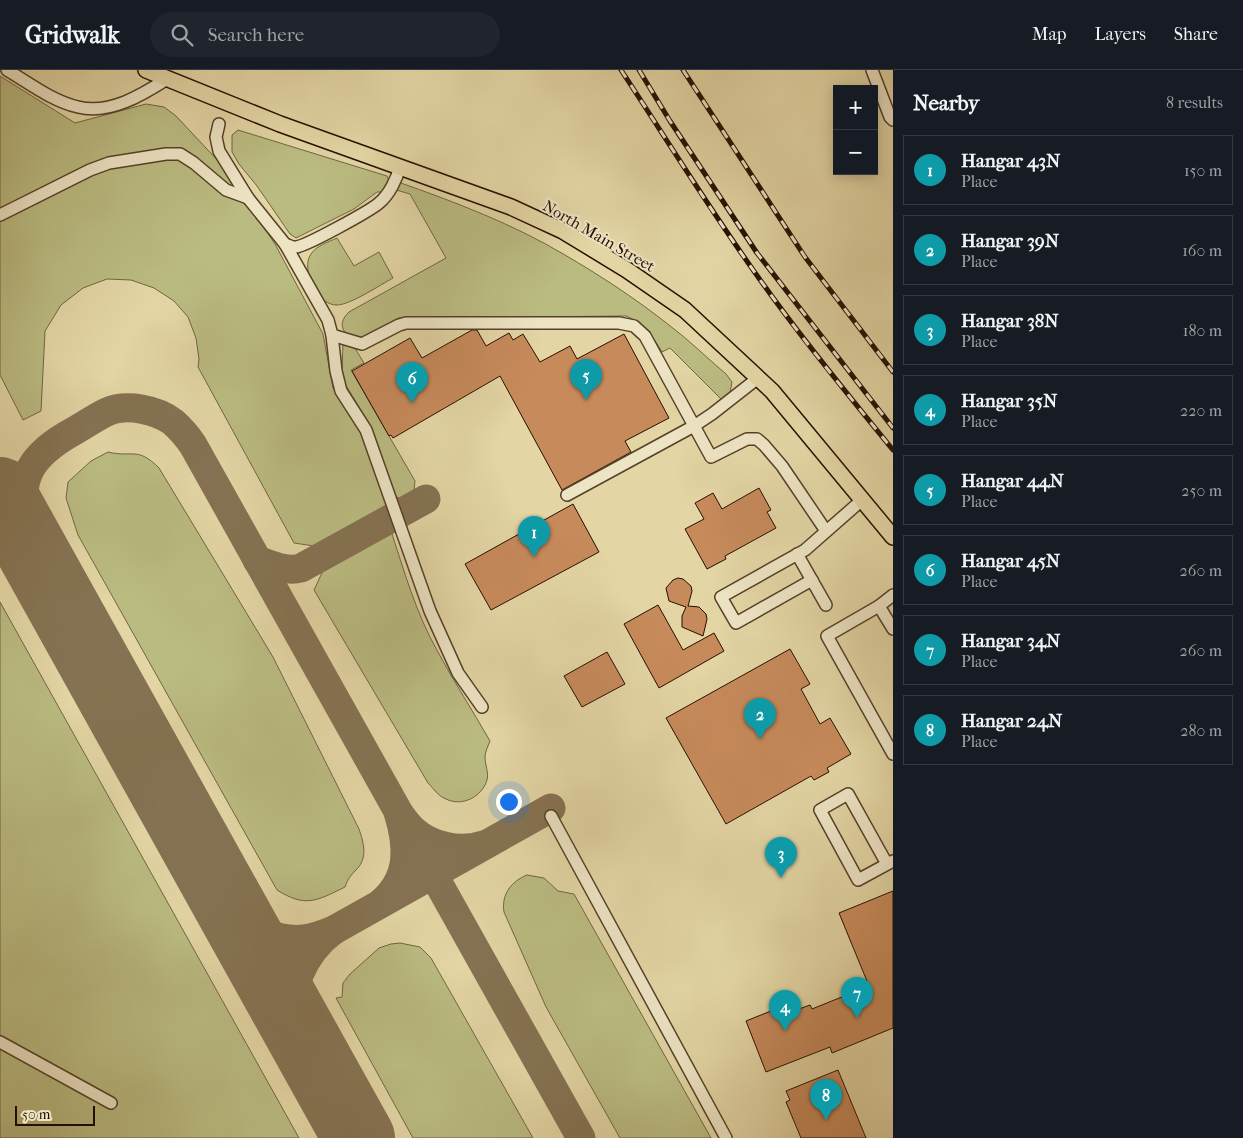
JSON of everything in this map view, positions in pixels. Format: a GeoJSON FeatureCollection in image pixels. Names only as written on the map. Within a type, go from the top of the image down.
{"type":"FeatureCollection","features":[{"type":"Feature","properties":{"kind":"main road","name":"North Main Street"},"geometry":{"type":"LineString","coordinates":[[146,70],[280,124],[400,166],[511,208],[563,231],[658,290],[685,310],[772,391],[893,537]]}},
{"type":"Feature","properties":{"kind":"lane"},"geometry":{"type":"LineString","coordinates":[[7,70],[55,98],[78,107],[90,109],[105,107],[142,95],[167,79]]}},
{"type":"Feature","properties":{"kind":"lane"},"geometry":{"type":"LineString","coordinates":[[872,70],[890,117],[893,120]]}},
{"type":"Feature","properties":{"kind":"lane"},"geometry":{"type":"LineString","coordinates":[[219,124],[216,137],[219,151],[248,198],[285,244],[328,320],[341,391],[366,430],[430,611],[458,673],[482,707]]}},
{"type":"Feature","properties":{"kind":"lane"},"geometry":{"type":"LineString","coordinates":[[0,215],[90,170],[110,163],[166,154],[180,154],[194,163],[226,190],[248,198]]}},
{"type":"Feature","properties":{"kind":"lane"},"geometry":{"type":"LineString","coordinates":[[285,244],[298,247],[318,238],[379,203],[398,175],[400,166]]}},
{"type":"Feature","properties":{"kind":"lane"},"geometry":{"type":"LineString","coordinates":[[332,335],[362,344],[406,323],[626,323],[634,326],[645,336],[711,457],[747,438],[761,441],[782,466],[826,531]]}},
{"type":"Feature","properties":{"kind":"lane"},"geometry":{"type":"LineString","coordinates":[[567,495],[694,426],[758,378]]}},
{"type":"Feature","properties":{"kind":"lane"},"geometry":{"type":"LineString","coordinates":[[812,580],[736,623],[721,597],[805,550],[862,500]]}},
{"type":"Feature","properties":{"kind":"lane"},"geometry":{"type":"LineString","coordinates":[[797,554],[826,605]]}},
{"type":"Feature","properties":{"kind":"lane"},"geometry":{"type":"LineString","coordinates":[[893,595],[879,606],[827,636],[893,754]]}},
{"type":"Feature","properties":{"kind":"lane"},"geometry":{"type":"LineString","coordinates":[[879,606],[893,629]]}},
{"type":"Feature","properties":{"kind":"lane"},"geometry":{"type":"LineString","coordinates":[[848,794],[890,863],[858,880],[820,810],[848,794]]}},
{"type":"Feature","properties":{"kind":"lane"},"geometry":{"type":"LineString","coordinates":[[551,816],[726,1138]]}},
{"type":"Feature","properties":{"kind":"lane"},"geometry":{"type":"LineString","coordinates":[[0,1042],[111,1103]]}},
{"type":"Feature","properties":{"kind":"green space"},"geometry":{"type":"Polygon","coordinates":[[[0,76],[75,123],[146,104],[164,107],[176,116],[222,165],[275,244],[323,334],[333,388],[361,431],[389,510],[321,547],[294,543],[198,367],[199,359],[196,338],[188,317],[174,301],[154,288],[131,280],[107,279],[83,288],[61,305],[45,331],[41,411],[23,420],[0,375],[0,76]]]}},
{"type":"Feature","properties":{"kind":"green space"},"geometry":{"type":"Polygon","coordinates":[[[238,130],[387,176],[389,181],[384,192],[377,192],[354,209],[296,238],[290,234],[232,152],[232,135],[238,130]]]}},
{"type":"Feature","properties":{"kind":"green space"},"geometry":{"type":"Polygon","coordinates":[[[398,182],[462,206],[525,233],[605,280],[644,306],[726,374],[732,382],[730,393],[721,399],[670,348],[662,352],[638,322],[626,316],[399,318],[364,337],[347,334],[342,327],[342,322],[349,312],[446,258],[410,194],[396,190],[398,182]]]}},
{"type":"Feature","properties":{"kind":"green space"},"geometry":{"type":"Polygon","coordinates":[[[337,238],[354,266],[379,252],[393,278],[343,304],[330,304],[323,300],[309,277],[308,261],[311,254],[322,244],[337,238]]]}},
{"type":"Feature","properties":{"kind":"green space"},"geometry":{"type":"Polygon","coordinates":[[[343,342],[353,345],[364,363],[351,370],[415,481],[414,491],[410,498],[403,501],[395,496],[372,428],[345,384],[342,374],[343,342]]]}},
{"type":"Feature","properties":{"kind":"green space"},"geometry":{"type":"Polygon","coordinates":[[[108,452],[140,455],[152,461],[159,468],[273,657],[361,835],[364,856],[345,887],[318,899],[304,901],[287,896],[277,890],[78,535],[66,498],[68,482],[91,461],[108,452]]]}},
{"type":"Feature","properties":{"kind":"green space"},"geometry":{"type":"Polygon","coordinates":[[[390,528],[411,592],[430,637],[490,741],[485,755],[487,780],[476,796],[465,801],[458,802],[443,798],[428,783],[314,590],[326,564],[390,528]]]}},
{"type":"Feature","properties":{"kind":"green space"},"geometry":{"type":"Polygon","coordinates":[[[0,602],[299,1138],[0,1138],[0,602]]]}},
{"type":"Feature","properties":{"kind":"green space"},"geometry":{"type":"Polygon","coordinates":[[[527,875],[544,878],[558,891],[574,894],[711,1138],[620,1138],[546,1007],[504,912],[504,899],[509,889],[527,875]]]}},
{"type":"Feature","properties":{"kind":"green space"},"geometry":{"type":"Polygon","coordinates":[[[400,943],[420,947],[431,958],[533,1138],[413,1138],[336,998],[342,997],[343,983],[350,974],[379,948],[400,943]]]}},
{"type":"Feature","properties":{"kind":"building"},"geometry":{"type":"Polygon","coordinates":[[[472,330],[477,330],[486,346],[509,333],[513,340],[523,334],[540,362],[570,346],[577,359],[624,334],[669,418],[625,441],[631,452],[562,490],[500,376],[393,438],[391,435],[389,436],[352,371],[410,338],[422,358],[472,330]]]}},
{"type":"Feature","properties":{"kind":"building"},"geometry":{"type":"Polygon","coordinates":[[[759,488],[771,510],[767,512],[776,528],[725,556],[726,559],[707,569],[685,529],[704,519],[695,503],[713,493],[722,509],[759,488]]]}},
{"type":"Feature","properties":{"kind":"building"},"geometry":{"type":"Polygon","coordinates":[[[573,504],[599,552],[491,610],[465,564],[573,504]]]}},
{"type":"Feature","properties":{"kind":"building"},"geometry":{"type":"Polygon","coordinates":[[[683,579],[691,586],[692,591],[688,606],[699,607],[706,614],[707,619],[703,636],[682,627],[682,616],[686,607],[669,601],[666,588],[673,580],[683,579]]]}},
{"type":"Feature","properties":{"kind":"building"},"geometry":{"type":"Polygon","coordinates":[[[658,605],[683,650],[714,633],[724,651],[659,688],[624,624],[658,605]]]}},
{"type":"Feature","properties":{"kind":"building"},"geometry":{"type":"Polygon","coordinates":[[[790,649],[810,684],[801,689],[820,724],[830,718],[851,754],[827,768],[829,772],[814,780],[811,776],[726,824],[666,718],[790,649]]]}},
{"type":"Feature","properties":{"kind":"building"},"geometry":{"type":"Polygon","coordinates":[[[607,652],[625,684],[582,707],[564,676],[607,652]]]}},
{"type":"Feature","properties":{"kind":"building"},"geometry":{"type":"Polygon","coordinates":[[[893,891],[893,1028],[832,1053],[830,1047],[766,1072],[746,1021],[796,1001],[799,1009],[810,1005],[812,1009],[869,986],[839,913],[893,891]]]}},
{"type":"Feature","properties":{"kind":"building"},"geometry":{"type":"Polygon","coordinates":[[[838,1070],[866,1138],[801,1138],[786,1102],[790,1100],[786,1091],[838,1070]]]}},
{"type":"Feature","properties":{"kind":"taxiway"},"geometry":{"type":"LineString","coordinates":[[41,567],[24,509],[25,485],[28,474],[41,454],[67,435],[115,409],[132,408],[150,411],[159,414],[179,427],[193,445],[581,1138]]}},
{"type":"Feature","properties":{"kind":"taxiway"},"geometry":{"type":"LineString","coordinates":[[257,560],[284,569],[301,568],[426,499]]}},
{"type":"Feature","properties":{"kind":"taxiway"},"geometry":{"type":"LineString","coordinates":[[309,1047],[298,1030],[294,1017],[293,1003],[299,975],[323,939],[334,930],[551,808]]}},
{"type":"Feature","properties":{"kind":"taxiway"},"geometry":{"type":"LineString","coordinates":[[382,902],[398,882],[405,860],[404,836],[398,812],[420,836],[437,844],[455,848],[483,845]]}},
{"type":"Feature","properties":{"kind":"taxiway"},"geometry":{"type":"LineString","coordinates":[[223,894],[230,908],[244,922],[274,936],[304,939],[334,930]]}},
{"type":"Feature","properties":{"kind":"runway"},"geometry":{"type":"LineString","coordinates":[[0,493],[359,1138]]}},
{"type":"Feature","properties":{"kind":"railway"},"geometry":{"type":"LineString","coordinates":[[621,70],[747,262],[812,350],[893,450]]}},
{"type":"Feature","properties":{"kind":"railway"},"geometry":{"type":"LineString","coordinates":[[639,70],[670,121],[757,253],[893,428]]}},
{"type":"Feature","properties":{"kind":"railway"},"geometry":{"type":"LineString","coordinates":[[683,70],[805,257],[893,372]]}},
{"type":"Feature","properties":{"kind":"place","name":"Hangar 44N"},"geometry":{"type":"Point","coordinates":[586,400]}},
{"type":"Feature","properties":{"kind":"place","name":"Hangar 45N"},"geometry":{"type":"Point","coordinates":[412,403]}},
{"type":"Feature","properties":{"kind":"place","name":"Hangar 43N"},"geometry":{"type":"Point","coordinates":[534,557]}},
{"type":"Feature","properties":{"kind":"place","name":"Hangar 39N"},"geometry":{"type":"Point","coordinates":[760,739]}},
{"type":"Feature","properties":{"kind":"place","name":"Hangar 38N"},"geometry":{"type":"Point","coordinates":[781,878]}},
{"type":"Feature","properties":{"kind":"place","name":"Hangar 34N"},"geometry":{"type":"Point","coordinates":[857,1018]}},
{"type":"Feature","properties":{"kind":"place","name":"Hangar 35N"},"geometry":{"type":"Point","coordinates":[785,1031]}},
{"type":"Feature","properties":{"kind":"place","name":"Hangar 24N"},"geometry":{"type":"Point","coordinates":[826,1120]}}]}
